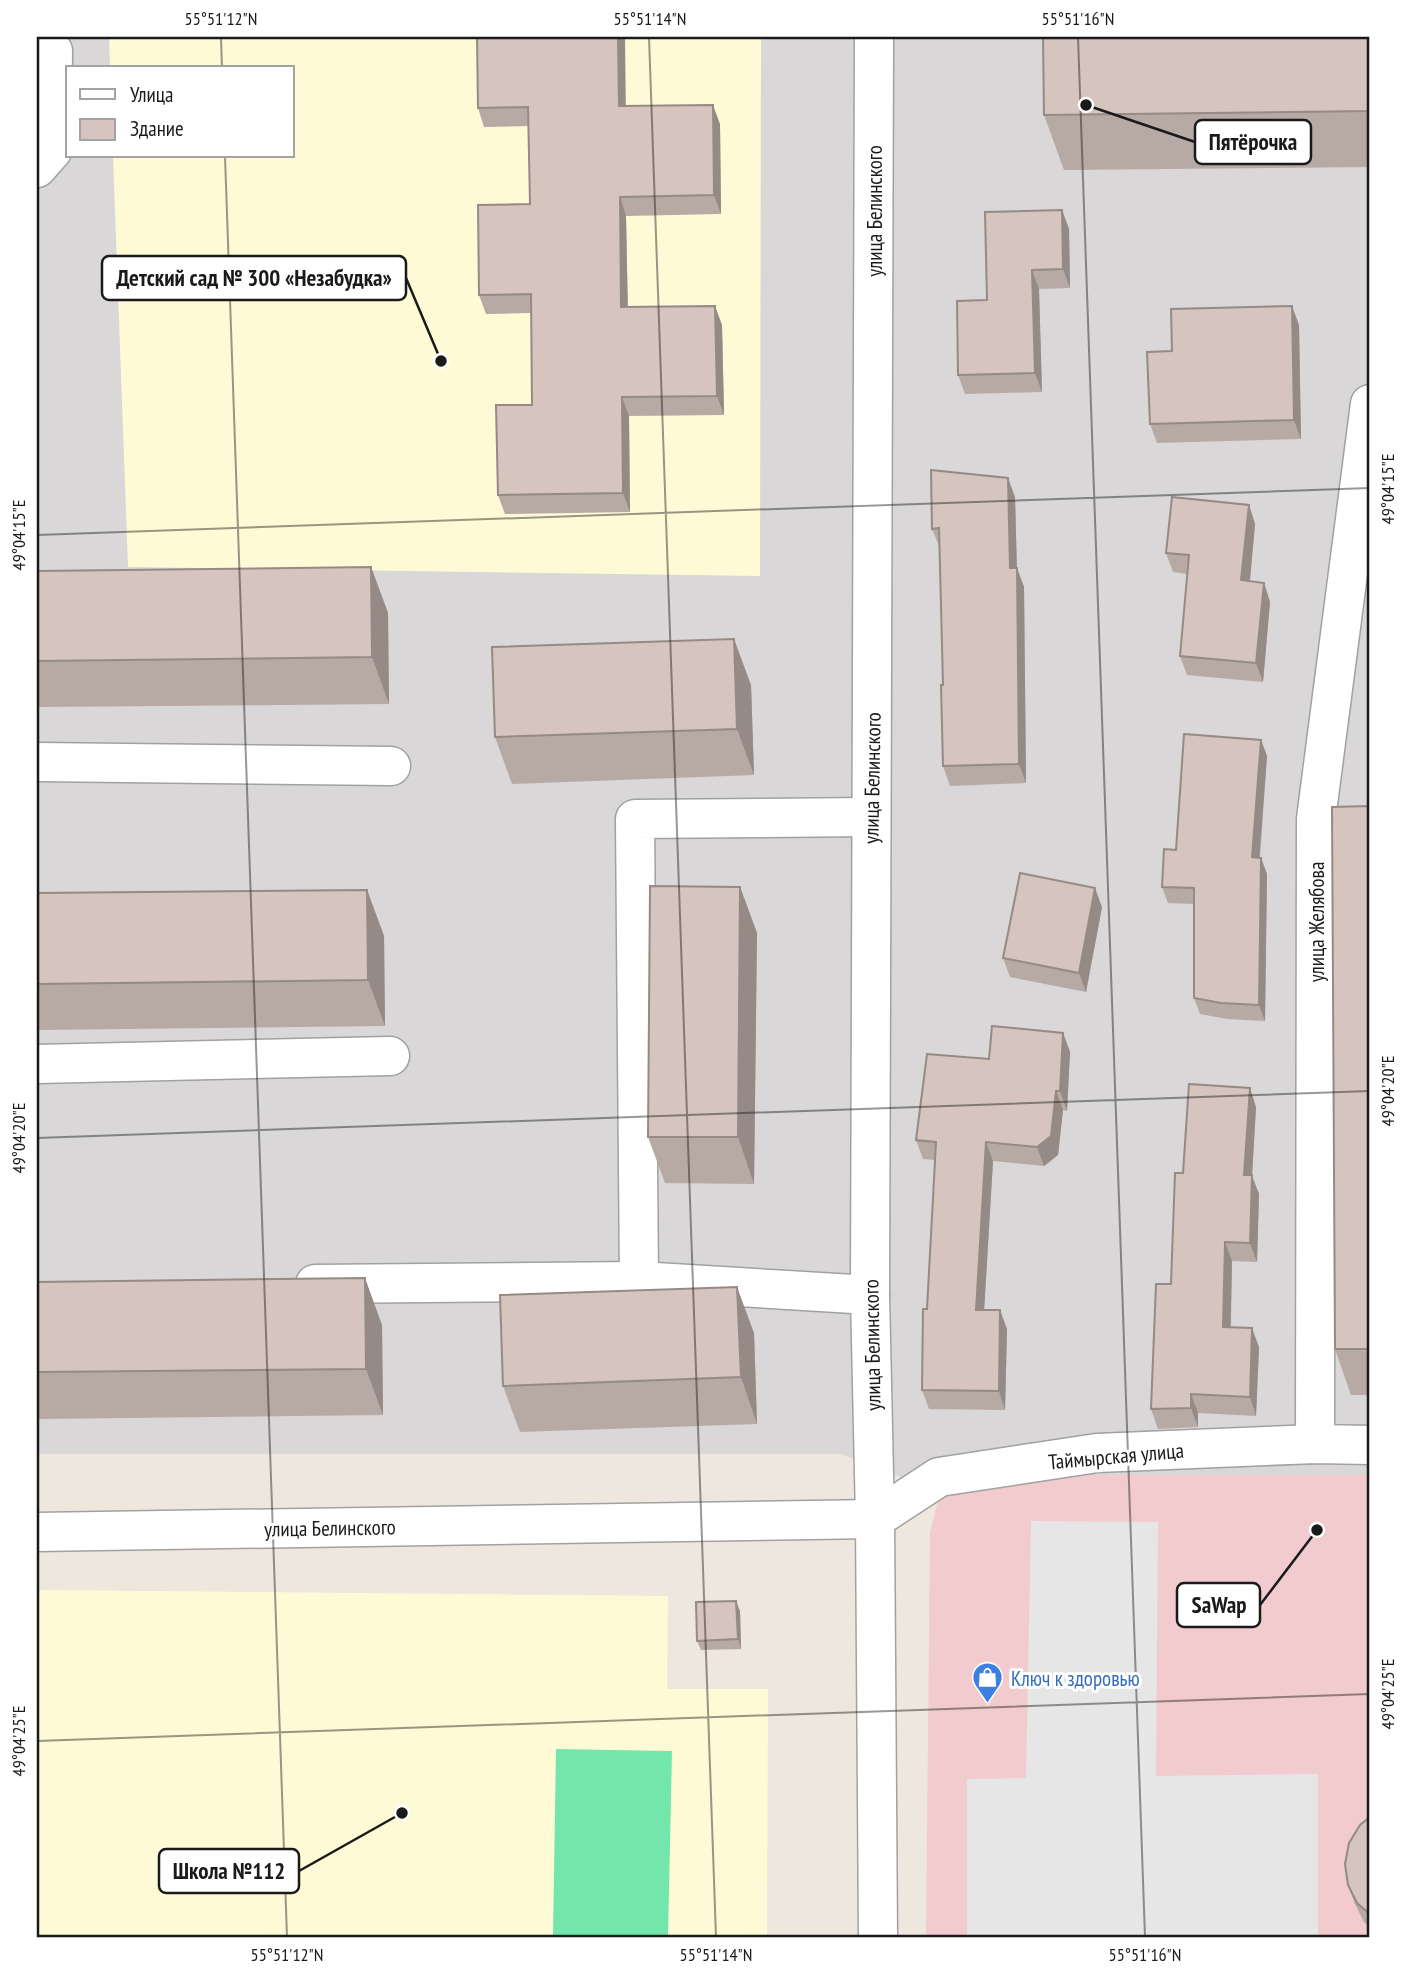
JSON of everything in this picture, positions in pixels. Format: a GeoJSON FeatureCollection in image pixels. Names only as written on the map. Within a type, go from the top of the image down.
{"type":"FeatureCollection","features":[{"type":"Feature","properties":{"kind":"street"},"geometry":{"type":"LineString","coordinates":[[37,168],[52,151],[54,51],[42,37]]}},
{"type":"Feature","properties":{"kind":"street","name":"улица Белинского"},"geometry":{"type":"LineString","coordinates":[[873,37],[874,598],[870,1295],[875,1519],[878,1937]]}},
{"type":"Feature","properties":{"kind":"street","name":"улица Желябова"},"geometry":{"type":"LineString","coordinates":[[1315,1444],[1316,819],[1370,404]]}},
{"type":"Feature","properties":{"kind":"street"},"geometry":{"type":"LineString","coordinates":[[37,762],[391,766]]}},
{"type":"Feature","properties":{"kind":"street"},"geometry":{"type":"LineString","coordinates":[[639,1281],[635,819],[871,817]]}},
{"type":"Feature","properties":{"kind":"street"},"geometry":{"type":"LineString","coordinates":[[1316,819],[1357,820]]}},
{"type":"Feature","properties":{"kind":"street"},"geometry":{"type":"LineString","coordinates":[[37,1064],[390,1056]]}},
{"type":"Feature","properties":{"kind":"street"},"geometry":{"type":"LineString","coordinates":[[274,1284],[639,1281],[870,1295]]}},
{"type":"Feature","properties":{"kind":"street","name":"Таймырская улица"},"geometry":{"type":"LineString","coordinates":[[875,1519],[939,1477],[1097,1453],[1315,1444],[1370,1445]]}},
{"type":"Feature","properties":{"kind":"street","name":"улица Белинского"},"geometry":{"type":"LineString","coordinates":[[37,1532],[875,1519]]}},
{"type":"Feature","properties":{"kind":"shaded area"},"geometry":{"type":"Polygon","coordinates":[[[37,37],[1370,37],[1370,1475],[1002,1475],[940,1492],[841,1454],[37,1454],[37,37]]]}},
{"type":"Feature","properties":{"kind":"shaded area"},"geometry":{"type":"Polygon","coordinates":[[[109,37],[761,37],[760,576],[128,567],[113,158],[294,158],[294,66],[110,66],[109,37]]]}},
{"type":"Feature","properties":{"kind":"shaded area"},"geometry":{"type":"Polygon","coordinates":[[[1002,1475],[1370,1475],[1370,1937],[926,1937],[930,1533],[940,1492],[1002,1475]]]}},
{"type":"Feature","properties":{"kind":"shaded area"},"geometry":{"type":"Polygon","coordinates":[[[1031,1521],[1158,1522],[1156,1776],[1318,1774],[1318,1937],[967,1937],[967,1779],[1026,1778],[1031,1521]]]}},
{"type":"Feature","properties":{"kind":"shaded area"},"geometry":{"type":"Polygon","coordinates":[[[37,1590],[668,1596],[667,1689],[768,1689],[767,1937],[37,1937],[37,1590]]]}},
{"type":"Feature","properties":{"kind":"green space"},"geometry":{"type":"Polygon","coordinates":[[[556,1749],[672,1751],[668,1937],[553,1937],[556,1749]]]}},
{"type":"Feature","properties":{"kind":"building"},"geometry":{"type":"Polygon","coordinates":[[[477,37],[618,37],[619,106],[713,105],[714,195],[620,197],[621,307],[715,306],[717,396],[622,397],[623,493],[498,495],[496,405],[532,405],[531,294],[479,295],[478,205],[530,204],[528,107],[478,108],[477,37]]]}},
{"type":"Feature","properties":{"kind":"building"},"geometry":{"type":"Polygon","coordinates":[[[1043,37],[1370,37],[1370,111],[1044,115],[1043,37]]]}},
{"type":"Feature","properties":{"kind":"building"},"geometry":{"type":"Polygon","coordinates":[[[1062,210],[1063,269],[1032,270],[1035,373],[958,375],[957,301],[987,300],[985,212],[1062,210]]]}},
{"type":"Feature","properties":{"kind":"building"},"geometry":{"type":"Polygon","coordinates":[[[1292,306],[1294,420],[1150,424],[1147,352],[1172,351],[1171,309],[1292,306]]]}},
{"type":"Feature","properties":{"kind":"building"},"geometry":{"type":"Polygon","coordinates":[[[931,470],[1008,478],[1010,568],[1017,568],[1019,764],[943,766],[939,528],[932,529],[931,470]]]}},
{"type":"Feature","properties":{"kind":"building"},"geometry":{"type":"Polygon","coordinates":[[[1172,497],[1249,505],[1241,580],[1264,583],[1256,663],[1180,656],[1189,555],[1166,553],[1172,497]]]}},
{"type":"Feature","properties":{"kind":"building"},"geometry":{"type":"Polygon","coordinates":[[[371,567],[372,657],[37,661],[37,571],[371,567]]]}},
{"type":"Feature","properties":{"kind":"building"},"geometry":{"type":"Polygon","coordinates":[[[734,639],[737,729],[495,737],[492,647],[734,639]]]}},
{"type":"Feature","properties":{"kind":"building"},"geometry":{"type":"Polygon","coordinates":[[[1184,734],[1261,740],[1252,857],[1261,858],[1259,1005],[1194,998],[1194,888],[1162,887],[1164,849],[1176,850],[1184,734]]]}},
{"type":"Feature","properties":{"kind":"building"},"geometry":{"type":"Polygon","coordinates":[[[1370,806],[1370,1349],[1335,1349],[1332,807],[1370,806]]]}},
{"type":"Feature","properties":{"kind":"building"},"geometry":{"type":"Polygon","coordinates":[[[1020,873],[1095,888],[1079,973],[1003,958],[1020,873]]]}},
{"type":"Feature","properties":{"kind":"building"},"geometry":{"type":"Polygon","coordinates":[[[650,886],[740,887],[738,1137],[648,1137],[650,886]]]}},
{"type":"Feature","properties":{"kind":"building"},"geometry":{"type":"Polygon","coordinates":[[[367,890],[368,980],[37,984],[37,893],[367,890]]]}},
{"type":"Feature","properties":{"kind":"building"},"geometry":{"type":"Polygon","coordinates":[[[992,1026],[1063,1033],[1060,1091],[1056,1091],[1051,1136],[1037,1147],[986,1142],[976,1310],[1000,1310],[999,1391],[922,1390],[923,1309],[927,1309],[936,1142],[916,1140],[927,1054],[989,1059],[992,1026]]]}},
{"type":"Feature","properties":{"kind":"building"},"geometry":{"type":"Polygon","coordinates":[[[1189,1084],[1250,1088],[1244,1175],[1252,1175],[1250,1243],[1225,1242],[1223,1327],[1252,1328],[1250,1397],[1191,1394],[1191,1408],[1151,1409],[1156,1284],[1171,1284],[1175,1173],[1183,1173],[1189,1084]]]}},
{"type":"Feature","properties":{"kind":"building"},"geometry":{"type":"Polygon","coordinates":[[[365,1278],[366,1369],[37,1372],[37,1282],[365,1278]]]}},
{"type":"Feature","properties":{"kind":"building"},"geometry":{"type":"Polygon","coordinates":[[[737,1287],[741,1377],[503,1386],[500,1295],[737,1287]]]}},
{"type":"Feature","properties":{"kind":"building"},"geometry":{"type":"Polygon","coordinates":[[[736,1601],[738,1639],[697,1641],[696,1602],[736,1601]]]}},
{"type":"Feature","properties":{"kind":"building"},"geometry":{"type":"Polygon","coordinates":[[[1370,1817],[1370,1914],[1357,1903],[1348,1885],[1345,1864],[1349,1843],[1360,1825],[1370,1817]]]}},
{"type":"Feature","properties":{"kind":"place","name":"Пятёрочка"},"geometry":{"type":"Point","coordinates":[1086,105]}},
{"type":"Feature","properties":{"kind":"place","name":"Детский сад № 300 «Незабудка»"},"geometry":{"type":"Point","coordinates":[441,361]}},
{"type":"Feature","properties":{"kind":"place","name":"SaWap"},"geometry":{"type":"Point","coordinates":[1317,1530]}},
{"type":"Feature","properties":{"kind":"place","name":"Ключ к здоровью"},"geometry":{"type":"Point","coordinates":[988,1705]}},
{"type":"Feature","properties":{"kind":"place","name":"Школа №112"},"geometry":{"type":"Point","coordinates":[402,1813]}}]}
